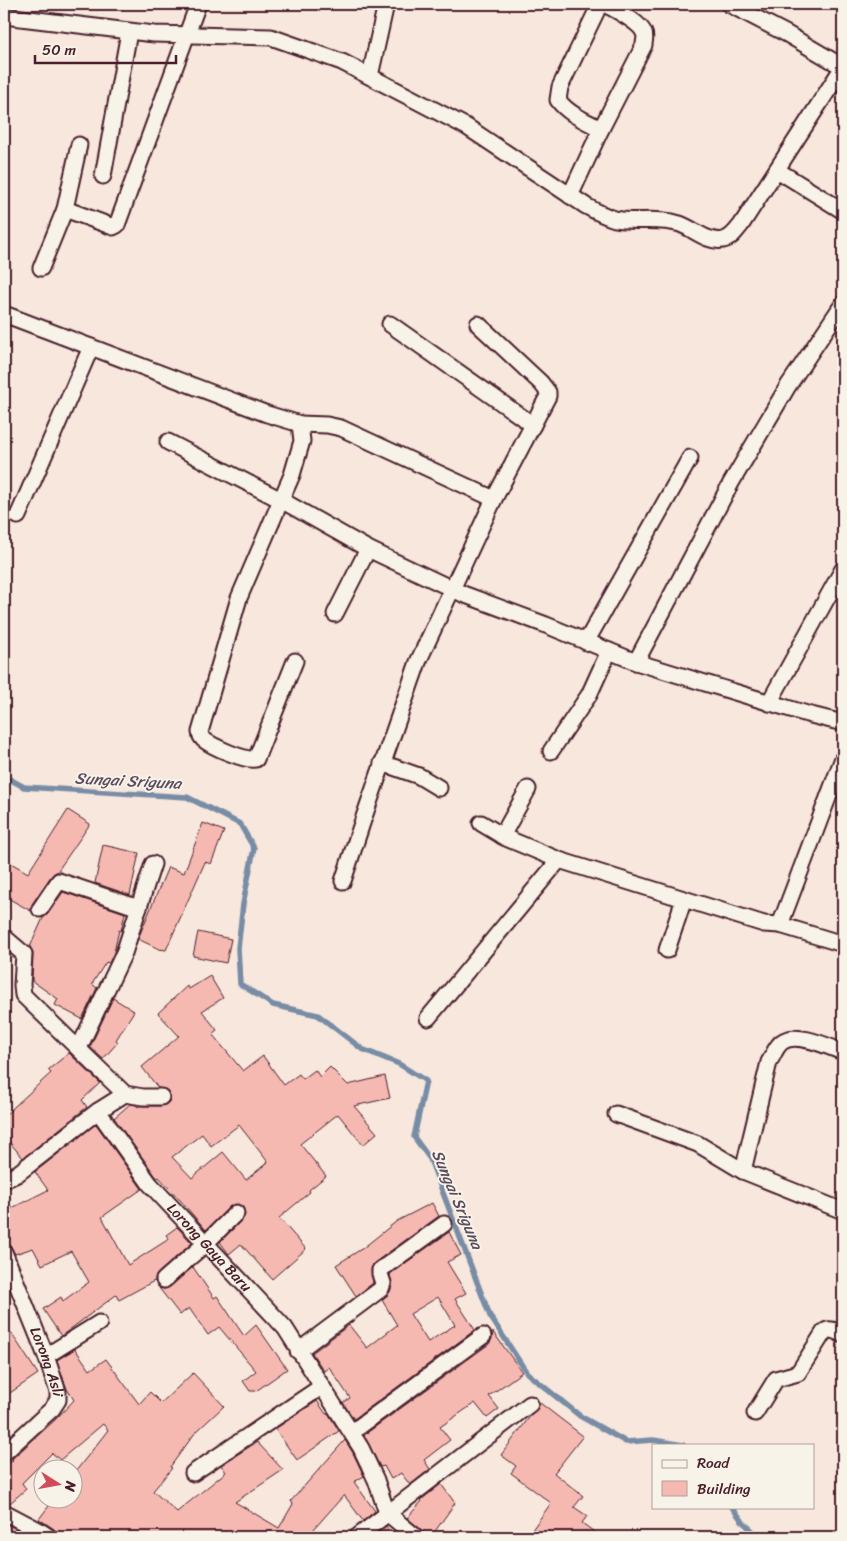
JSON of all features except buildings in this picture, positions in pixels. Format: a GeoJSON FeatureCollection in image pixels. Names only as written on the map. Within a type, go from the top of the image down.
{"type":"FeatureCollection","features":[{"type":"Feature","properties":{"kind":"street"},"geometry":{"type":"LineString","coordinates":[[66,209],[108,226],[113,227],[117,225],[198,4]]}},
{"type":"Feature","properties":{"kind":"street"},"geometry":{"type":"LineString","coordinates":[[370,76],[386,4]]}},
{"type":"Feature","properties":{"kind":"street"},"geometry":{"type":"LineString","coordinates":[[600,4],[560,87],[558,100],[562,106],[601,129]]}},
{"type":"Feature","properties":{"kind":"street"},"geometry":{"type":"LineString","coordinates":[[570,196],[601,129],[644,45],[644,31],[634,22],[605,4]]}},
{"type":"Feature","properties":{"kind":"street"},"geometry":{"type":"LineString","coordinates":[[4,16],[154,34],[271,37],[342,62],[467,127],[586,206],[613,218],[669,221],[714,240],[725,240],[741,225],[843,67],[787,34],[729,4]]}},
{"type":"Feature","properties":{"kind":"street"},"geometry":{"type":"LineString","coordinates":[[103,176],[129,32]]}},
{"type":"Feature","properties":{"kind":"street"},"geometry":{"type":"LineString","coordinates":[[41,268],[66,209],[79,145]]}},
{"type":"Feature","properties":{"kind":"street"},"geometry":{"type":"LineString","coordinates":[[777,170],[843,211]]}},
{"type":"Feature","properties":{"kind":"street"},"geometry":{"type":"LineString","coordinates":[[636,662],[731,482],[788,386],[843,304]]}},
{"type":"Feature","properties":{"kind":"street"},"geometry":{"type":"LineString","coordinates":[[4,314],[267,414],[300,424],[327,424],[341,428],[494,500]]}},
{"type":"Feature","properties":{"kind":"street"},"geometry":{"type":"LineString","coordinates":[[390,324],[533,425]]}},
{"type":"Feature","properties":{"kind":"street"},"geometry":{"type":"LineString","coordinates":[[343,881],[418,662],[494,500],[548,396],[548,392],[541,383],[478,324]]}},
{"type":"Feature","properties":{"kind":"street"},"geometry":{"type":"LineString","coordinates":[[18,516],[91,347]]}},
{"type":"Feature","properties":{"kind":"street"},"geometry":{"type":"LineString","coordinates":[[295,661],[256,760],[227,751],[201,736],[200,732],[239,598],[292,475],[302,441],[300,424]]}},
{"type":"Feature","properties":{"kind":"street"},"geometry":{"type":"LineString","coordinates":[[168,442],[281,500],[368,549],[452,588],[636,662],[769,703],[843,723]]}},
{"type":"Feature","properties":{"kind":"street"},"geometry":{"type":"LineString","coordinates":[[586,642],[690,458]]}},
{"type":"Feature","properties":{"kind":"street"},"geometry":{"type":"LineString","coordinates":[[334,614],[368,549]]}},
{"type":"Feature","properties":{"kind":"street"},"geometry":{"type":"LineString","coordinates":[[769,703],[843,570]]}},
{"type":"Feature","properties":{"kind":"street"},"geometry":{"type":"LineString","coordinates":[[551,751],[588,695],[609,651]]}},
{"type":"Feature","properties":{"kind":"street"},"geometry":{"type":"LineString","coordinates":[[780,925],[843,758]]}},
{"type":"Feature","properties":{"kind":"street"},"geometry":{"type":"LineString","coordinates":[[382,763],[419,776],[439,788]]}},
{"type":"Feature","properties":{"kind":"street"},"geometry":{"type":"LineString","coordinates":[[502,836],[528,790]]}},
{"type":"Feature","properties":{"kind":"street"},"geometry":{"type":"LineString","coordinates":[[481,823],[502,836],[559,860],[764,924],[780,925],[843,944]]}},
{"type":"Feature","properties":{"kind":"street"},"geometry":{"type":"LineString","coordinates":[[428,1018],[559,860]]}},
{"type":"Feature","properties":{"kind":"street"},"geometry":{"type":"LineString","coordinates":[[79,1048],[124,953],[153,864]]}},
{"type":"Feature","properties":{"kind":"street"},"geometry":{"type":"LineString","coordinates":[[40,909],[59,880],[139,908]]}},
{"type":"Feature","properties":{"kind":"street"},"geometry":{"type":"LineString","coordinates":[[667,950],[684,899]]}},
{"type":"Feature","properties":{"kind":"street"},"geometry":{"type":"LineString","coordinates":[[4,937],[24,954],[23,995],[125,1094],[161,1097]]}},
{"type":"Feature","properties":{"kind":"street"},"geometry":{"type":"LineString","coordinates":[[743,1171],[769,1062],[782,1041],[793,1038],[806,1039],[843,1052]]}},
{"type":"Feature","properties":{"kind":"street"},"geometry":{"type":"LineString","coordinates":[[4,1180],[17,1174],[98,1111],[125,1094]]}},
{"type":"Feature","properties":{"kind":"street","name":"Lorong Gaya Baru"},"geometry":{"type":"LineString","coordinates":[[98,1111],[150,1184],[285,1328],[320,1387],[352,1432],[376,1480],[387,1514]]}},
{"type":"Feature","properties":{"kind":"street"},"geometry":{"type":"LineString","coordinates":[[616,1114],[698,1144],[743,1171],[843,1212]]}},
{"type":"Feature","properties":{"kind":"street"},"geometry":{"type":"LineString","coordinates":[[164,1280],[205,1244],[236,1213]]}},
{"type":"Feature","properties":{"kind":"street"},"geometry":{"type":"LineString","coordinates":[[298,1351],[381,1289],[383,1283],[380,1270],[444,1224]]}},
{"type":"Feature","properties":{"kind":"street","name":"Lorong Asli"},"geometry":{"type":"LineString","coordinates":[[4,1252],[46,1356],[58,1392],[58,1400],[52,1409],[4,1453]]}},
{"type":"Feature","properties":{"kind":"street"},"geometry":{"type":"LineString","coordinates":[[46,1356],[99,1323]]}},
{"type":"Feature","properties":{"kind":"street"},"geometry":{"type":"LineString","coordinates":[[755,1413],[776,1379],[798,1372],[827,1329],[843,1335]]}},
{"type":"Feature","properties":{"kind":"street"},"geometry":{"type":"LineString","coordinates":[[352,1432],[482,1336]]}},
{"type":"Feature","properties":{"kind":"street"},"geometry":{"type":"LineString","coordinates":[[193,1473],[320,1387]]}},
{"type":"Feature","properties":{"kind":"street"},"geometry":{"type":"LineString","coordinates":[[357,1537],[530,1404]]}},
{"type":"Feature","properties":{"kind":"street"},"geometry":{"type":"LineString","coordinates":[[4,1512],[49,1537]]}},
{"type":"Feature","properties":{"kind":"street"},"geometry":{"type":"LineString","coordinates":[[387,1514],[416,1537]]}},
{"type":"Feature","properties":{"kind":"waterway","name":"Sungai Sriguna"},"geometry":{"type":"LineString","coordinates":[[4,776],[24,787],[187,797],[240,824],[254,848],[243,904],[238,948],[240,984],[273,1005],[318,1015],[362,1049],[399,1064],[426,1081],[414,1137],[430,1159],[490,1316],[527,1373],[580,1416],[626,1442],[653,1440],[677,1444]]}},
{"type":"Feature","properties":{"kind":"waterway","name":"Sungai Sriguna"},"geometry":{"type":"LineString","coordinates":[[733,1508],[743,1522],[759,1537]]}}]}
